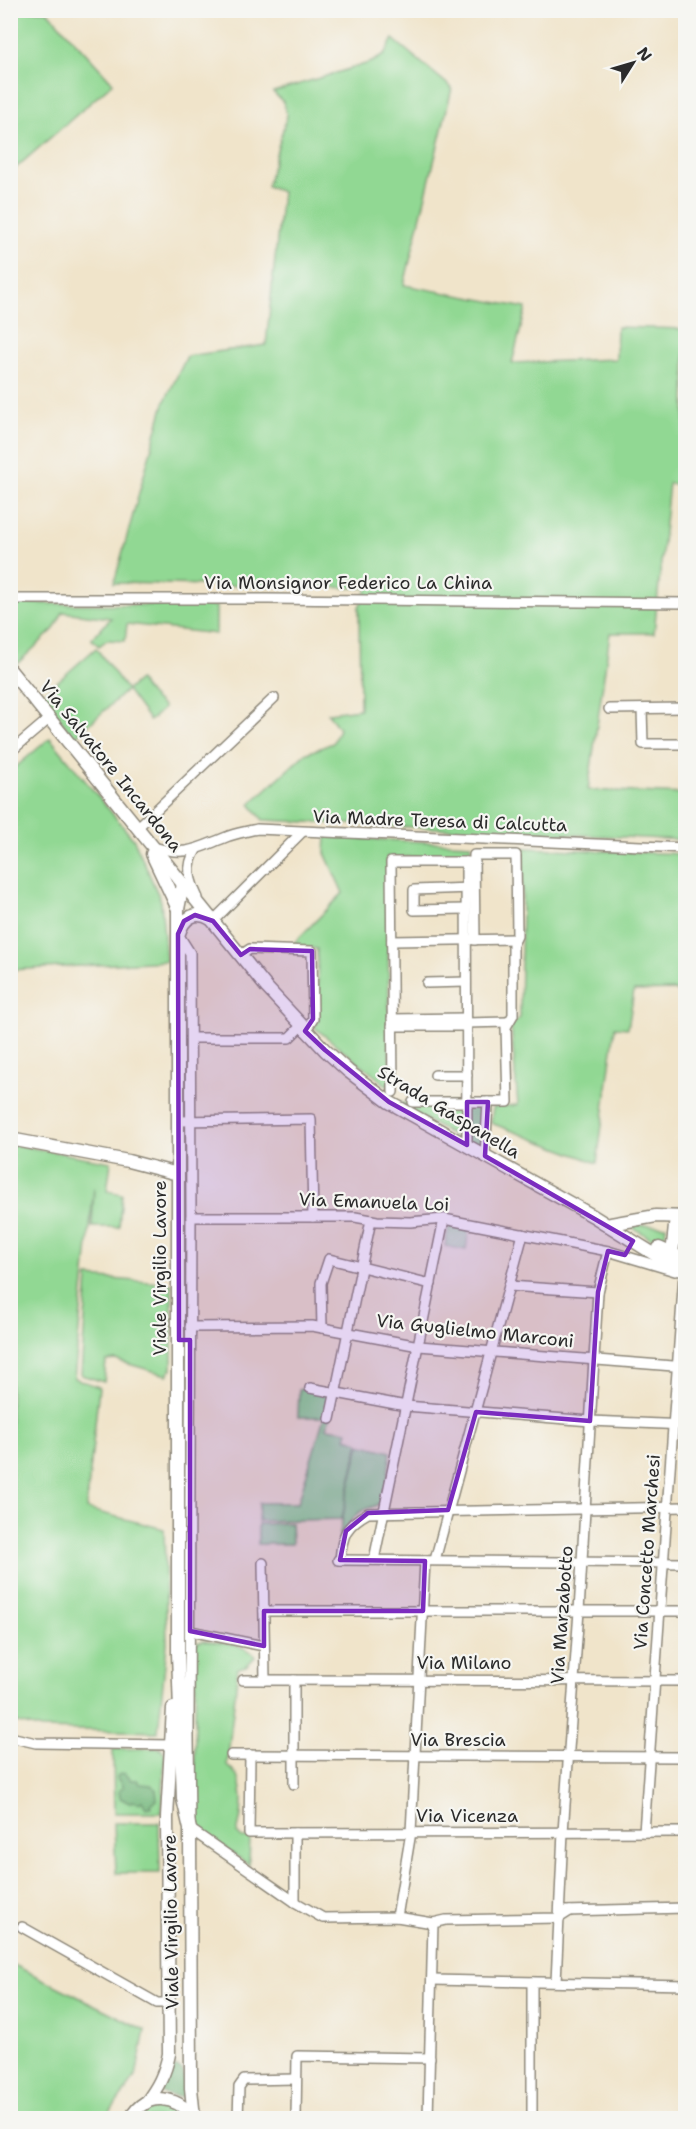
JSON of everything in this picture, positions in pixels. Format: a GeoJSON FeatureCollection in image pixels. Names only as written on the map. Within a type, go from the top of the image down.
{"type":"FeatureCollection","features":[{"type":"Feature","properties":{"kind":"street","name":"Via Monsignor Federico La China"},"geometry":{"type":"LineString","coordinates":[[10,599],[686,603]]}},
{"type":"Feature","properties":{"kind":"street","name":"Via Salvatore Incardona"},"geometry":{"type":"LineString","coordinates":[[10,670],[183,884]]}},
{"type":"Feature","properties":{"kind":"street"},"geometry":{"type":"LineString","coordinates":[[178,909],[139,831],[274,698]]}},
{"type":"Feature","properties":{"kind":"street"},"geometry":{"type":"LineString","coordinates":[[609,709],[686,708]]}},
{"type":"Feature","properties":{"kind":"street"},"geometry":{"type":"LineString","coordinates":[[642,709],[643,744],[686,744]]}},
{"type":"Feature","properties":{"kind":"street"},"geometry":{"type":"LineString","coordinates":[[10,752],[50,718]]}},
{"type":"Feature","properties":{"kind":"street","name":"Via Madre Teresa di Calcutta"},"geometry":{"type":"LineString","coordinates":[[152,847],[178,852],[196,850],[231,835],[257,829],[686,848]]}},
{"type":"Feature","properties":{"kind":"street"},"geometry":{"type":"LineString","coordinates":[[302,832],[213,921],[202,915],[189,917],[184,921],[178,934],[190,953],[191,1038],[185,1121],[192,1217],[190,1327],[184,1340],[190,1631],[190,1829],[295,1902],[323,1918],[397,1917],[433,1923],[446,1920],[559,1914],[570,1911],[683,1910]]}},
{"type":"Feature","properties":{"kind":"street"},"geometry":{"type":"LineString","coordinates":[[183,884],[188,865],[196,850]]}},
{"type":"Feature","properties":{"kind":"street"},"geometry":{"type":"LineString","coordinates":[[178,852],[172,855],[169,868],[176,870],[188,865]]}},
{"type":"Feature","properties":{"kind":"street"},"geometry":{"type":"LineString","coordinates":[[413,1102],[466,1102],[488,1102],[508,1102],[506,1027],[513,1015],[516,855],[474,855],[470,862],[466,982],[466,1102],[467,1145]]}},
{"type":"Feature","properties":{"kind":"street"},"geometry":{"type":"LineString","coordinates":[[393,1092],[391,862],[470,862]]}},
{"type":"Feature","properties":{"kind":"street"},"geometry":{"type":"LineString","coordinates":[[188,865],[191,882],[203,908]]}},
{"type":"Feature","properties":{"kind":"street","name":"Viale Virgilio Lavore"},"geometry":{"type":"LineString","coordinates":[[183,884],[178,909],[185,1121],[178,1174],[184,1340],[178,1653],[183,1799],[190,1829],[191,2088],[194,2118]]}},
{"type":"Feature","properties":{"kind":"street","name":"Strada Gaspanella"},"geometry":{"type":"LineString","coordinates":[[183,884],[303,1028],[348,1071],[389,1102],[681,1267]]}},
{"type":"Feature","properties":{"kind":"street"},"geometry":{"type":"LineString","coordinates":[[466,909],[414,910],[414,890],[470,888]]}},
{"type":"Feature","properties":{"kind":"street"},"geometry":{"type":"LineString","coordinates":[[469,942],[466,909],[470,888]]}},
{"type":"Feature","properties":{"kind":"street"},"geometry":{"type":"LineString","coordinates":[[392,944],[515,939]]}},
{"type":"Feature","properties":{"kind":"street"},"geometry":{"type":"LineString","coordinates":[[191,1038],[289,1038],[313,1019],[312,951],[250,950],[241,955]]}},
{"type":"Feature","properties":{"kind":"street"},"geometry":{"type":"LineString","coordinates":[[427,983],[466,982]]}},
{"type":"Feature","properties":{"kind":"street"},"geometry":{"type":"LineString","coordinates":[[392,1023],[508,1022]]}},
{"type":"Feature","properties":{"kind":"street"},"geometry":{"type":"LineString","coordinates":[[435,1075],[466,1075]]}},
{"type":"Feature","properties":{"kind":"street"},"geometry":{"type":"LineString","coordinates":[[485,1156],[488,1102]]}},
{"type":"Feature","properties":{"kind":"street"},"geometry":{"type":"LineString","coordinates":[[185,1121],[311,1119],[313,1217]]}},
{"type":"Feature","properties":{"kind":"street"},"geometry":{"type":"LineString","coordinates":[[10,1139],[128,1161],[178,1174]]}},
{"type":"Feature","properties":{"kind":"street","name":"Strada Gaspanella"},"geometry":{"type":"LineString","coordinates":[[593,1216],[611,1224],[681,1267]]}},
{"type":"Feature","properties":{"kind":"street"},"geometry":{"type":"LineString","coordinates":[[611,1224],[656,1216],[681,1217],[681,1267]]}},
{"type":"Feature","properties":{"kind":"street","name":"Via Emanuela Loi"},"geometry":{"type":"LineString","coordinates":[[192,1217],[355,1217],[410,1222],[444,1219],[681,1267]]}},
{"type":"Feature","properties":{"kind":"street"},"geometry":{"type":"LineString","coordinates":[[374,1560],[444,1219]]}},
{"type":"Feature","properties":{"kind":"street"},"geometry":{"type":"LineString","coordinates":[[330,1419],[371,1220]]}},
{"type":"Feature","properties":{"kind":"street"},"geometry":{"type":"LineString","coordinates":[[397,1917],[411,1832],[418,1680],[423,1611],[430,1560],[448,1510],[476,1412],[523,1234]]}},
{"type":"Feature","properties":{"kind":"street"},"geometry":{"type":"LineString","coordinates":[[625,1255],[633,1240]]}},
{"type":"Feature","properties":{"kind":"street","name":"Via Marzabotto"},"geometry":{"type":"LineString","coordinates":[[556,1982],[563,1832],[598,1292],[608,1251]]}},
{"type":"Feature","properties":{"kind":"street"},"geometry":{"type":"LineString","coordinates":[[322,1328],[321,1283],[329,1258],[431,1284]]}},
{"type":"Feature","properties":{"kind":"street","name":"Via Concetto Marchesi"},"geometry":{"type":"LineString","coordinates":[[644,1832],[667,1507],[682,1367],[681,1267]]}},
{"type":"Feature","properties":{"kind":"street"},"geometry":{"type":"LineString","coordinates":[[509,1286],[598,1292]]}},
{"type":"Feature","properties":{"kind":"street","name":"Via Guglielmo Marconi"},"geometry":{"type":"LineString","coordinates":[[190,1327],[312,1326],[419,1346],[682,1367]]}},
{"type":"Feature","properties":{"kind":"street"},"geometry":{"type":"LineString","coordinates":[[310,1388],[406,1406],[686,1425]]}},
{"type":"Feature","properties":{"kind":"street"},"geometry":{"type":"LineString","coordinates":[[686,1507],[368,1512],[355,1520],[345,1531],[339,1560],[686,1563]]}},
{"type":"Feature","properties":{"kind":"street"},"geometry":{"type":"LineString","coordinates":[[263,1563],[265,1680]]}},
{"type":"Feature","properties":{"kind":"street"},"geometry":{"type":"LineString","coordinates":[[264,1611],[686,1611]]}},
{"type":"Feature","properties":{"kind":"street"},"geometry":{"type":"LineString","coordinates":[[190,1631],[264,1646]]}},
{"type":"Feature","properties":{"kind":"street","name":"Viale Virgilio Lavore"},"geometry":{"type":"LineString","coordinates":[[131,2118],[158,2087],[165,2071],[168,2054],[167,1818],[178,1653]]}},
{"type":"Feature","properties":{"kind":"street","name":"Via Milano"},"geometry":{"type":"LineString","coordinates":[[243,1680],[686,1681]]}},
{"type":"Feature","properties":{"kind":"street"},"geometry":{"type":"LineString","coordinates":[[294,1680],[294,1784]]}},
{"type":"Feature","properties":{"kind":"street"},"geometry":{"type":"LineString","coordinates":[[10,1737],[36,1743],[171,1745]]}},
{"type":"Feature","properties":{"kind":"street","name":"Via Brescia"},"geometry":{"type":"LineString","coordinates":[[231,1755],[686,1758]]}},
{"type":"Feature","properties":{"kind":"street","name":"Via Vicenza"},"geometry":{"type":"LineString","coordinates":[[250,1755],[249,1833],[686,1832]]}},
{"type":"Feature","properties":{"kind":"street"},"geometry":{"type":"LineString","coordinates":[[295,1833],[295,1902]]}},
{"type":"Feature","properties":{"kind":"street"},"geometry":{"type":"LineString","coordinates":[[428,2118],[433,1923]]}},
{"type":"Feature","properties":{"kind":"street"},"geometry":{"type":"LineString","coordinates":[[22,1927],[158,2003],[169,2003]]}},
{"type":"Feature","properties":{"kind":"street"},"geometry":{"type":"LineString","coordinates":[[432,1980],[686,1985]]}},
{"type":"Feature","properties":{"kind":"street"},"geometry":{"type":"LineString","coordinates":[[532,1982],[532,2118]]}},
{"type":"Feature","properties":{"kind":"street"},"geometry":{"type":"LineString","coordinates":[[296,2118],[297,2056],[430,2058]]}},
{"type":"Feature","properties":{"kind":"street"},"geometry":{"type":"LineString","coordinates":[[238,2118],[239,2087],[244,2080],[297,2079]]}},
{"type":"Feature","properties":{"kind":"street"},"geometry":{"type":"LineString","coordinates":[[146,2103],[159,2099],[173,2100],[185,2107],[194,2118]]}},
{"type":"Feature","properties":{"kind":"highlighted area"},"geometry":{"type":"Polygon","coordinates":[[[195,915],[213,921],[241,955],[250,949],[312,951],[313,1019],[305,1031],[325,1050],[389,1102],[467,1145],[467,1102],[488,1102],[485,1156],[633,1241],[625,1255],[608,1251],[598,1292],[590,1421],[476,1412],[448,1510],[368,1513],[346,1531],[340,1560],[425,1561],[423,1611],[264,1611],[264,1646],[190,1631],[190,1340],[179,1340],[178,934],[184,921],[195,915]]]}},
{"type":"Feature","properties":{"kind":"green space"},"geometry":{"type":"Polygon","coordinates":[[[11,10],[47,11],[113,83],[11,172],[11,10]]]}},
{"type":"Feature","properties":{"kind":"green space"},"geometry":{"type":"Polygon","coordinates":[[[393,39],[452,88],[404,285],[526,308],[512,363],[616,359],[617,327],[685,329],[685,487],[669,483],[654,633],[610,633],[588,790],[685,794],[685,840],[263,820],[250,804],[305,754],[333,743],[339,729],[328,713],[360,709],[359,607],[368,588],[114,583],[164,403],[187,356],[266,345],[282,192],[267,186],[287,115],[283,102],[273,92],[372,62],[384,55],[393,39]]]}},
{"type":"Feature","properties":{"kind":"green space"},"geometry":{"type":"Polygon","coordinates":[[[10,603],[216,606],[216,634],[127,624],[125,641],[107,640],[99,646],[91,639],[111,618],[63,612],[54,629],[17,664],[11,656],[10,603]]]}},
{"type":"Feature","properties":{"kind":"green space"},"geometry":{"type":"Polygon","coordinates":[[[96,648],[127,690],[74,738],[42,695],[96,648]]]}},
{"type":"Feature","properties":{"kind":"green space"},"geometry":{"type":"Polygon","coordinates":[[[139,680],[164,708],[150,721],[127,690],[139,680]]]}},
{"type":"Feature","properties":{"kind":"green space"},"geometry":{"type":"Polygon","coordinates":[[[50,738],[134,840],[161,901],[166,961],[11,970],[11,771],[50,738]]]}},
{"type":"Feature","properties":{"kind":"green space"},"geometry":{"type":"Polygon","coordinates":[[[326,837],[471,844],[470,857],[387,857],[390,1088],[314,1027],[319,1018],[317,949],[291,946],[343,893],[325,853],[326,837]]]}},
{"type":"Feature","properties":{"kind":"green space"},"geometry":{"type":"Polygon","coordinates":[[[523,848],[685,854],[685,999],[675,990],[634,991],[628,1028],[615,1027],[597,1163],[491,1123],[493,1107],[518,1105],[511,1025],[520,1018],[523,848]]]}},
{"type":"Feature","properties":{"kind":"green space"},"geometry":{"type":"Polygon","coordinates":[[[396,1103],[487,1103],[484,1153],[396,1103]]]}},
{"type":"Feature","properties":{"kind":"green space"},"geometry":{"type":"Polygon","coordinates":[[[10,1144],[111,1162],[107,1191],[122,1194],[119,1227],[92,1227],[94,1187],[74,1378],[99,1387],[86,1509],[164,1529],[167,1644],[158,1732],[42,1729],[11,1721],[10,1144]]]}},
{"type":"Feature","properties":{"kind":"green space"},"geometry":{"type":"Polygon","coordinates":[[[449,1225],[469,1228],[466,1250],[445,1246],[449,1225]]]}},
{"type":"Feature","properties":{"kind":"green space"},"geometry":{"type":"Polygon","coordinates":[[[630,1226],[666,1226],[664,1246],[630,1226]]]}},
{"type":"Feature","properties":{"kind":"green space"},"geometry":{"type":"Polygon","coordinates":[[[88,1277],[172,1284],[172,1370],[167,1375],[115,1360],[106,1361],[104,1382],[81,1375],[88,1277]]]}},
{"type":"Feature","properties":{"kind":"green space"},"geometry":{"type":"Polygon","coordinates":[[[306,1387],[334,1394],[327,1428],[348,1431],[346,1438],[359,1442],[342,1519],[258,1521],[259,1503],[298,1503],[324,1417],[298,1417],[299,1390],[306,1387]]]}},
{"type":"Feature","properties":{"kind":"green space"},"geometry":{"type":"Polygon","coordinates":[[[360,1444],[391,1452],[386,1486],[378,1504],[363,1510],[356,1516],[339,1539],[346,1500],[360,1444]]]}},
{"type":"Feature","properties":{"kind":"green space"},"geometry":{"type":"Polygon","coordinates":[[[291,1523],[292,1544],[258,1544],[258,1524],[291,1523]]]}},
{"type":"Feature","properties":{"kind":"green space"},"geometry":{"type":"Polygon","coordinates":[[[203,1641],[239,1646],[251,1652],[255,1657],[246,1666],[238,1668],[227,1765],[233,1771],[241,1787],[242,1806],[237,1833],[242,1838],[250,1838],[249,1865],[196,1827],[194,1822],[196,1643],[203,1641]]]}},
{"type":"Feature","properties":{"kind":"green space"},"geometry":{"type":"Polygon","coordinates":[[[160,1748],[165,1754],[162,1813],[114,1813],[113,1749],[160,1748]]]}},
{"type":"Feature","properties":{"kind":"green space"},"geometry":{"type":"Polygon","coordinates":[[[125,1773],[131,1780],[151,1785],[156,1789],[157,1800],[151,1804],[152,1807],[146,1808],[142,1801],[129,1803],[120,1798],[119,1790],[123,1787],[117,1778],[118,1775],[125,1773]]]}},
{"type":"Feature","properties":{"kind":"green space"},"geometry":{"type":"Polygon","coordinates":[[[114,1823],[159,1823],[160,1873],[116,1873],[114,1823]]]}},
{"type":"Feature","properties":{"kind":"green space"},"geometry":{"type":"Polygon","coordinates":[[[10,1963],[145,2030],[136,2076],[107,2118],[11,2118],[10,1963]]]}},
{"type":"Feature","properties":{"kind":"green space"},"geometry":{"type":"Polygon","coordinates":[[[177,2067],[183,2071],[188,2096],[170,2096],[161,2092],[170,2071],[177,2067]]]}},
{"type":"Feature","properties":{"kind":"green space"},"geometry":{"type":"Polygon","coordinates":[[[158,2107],[174,2109],[187,2118],[139,2118],[148,2110],[158,2107]]]}}]}
